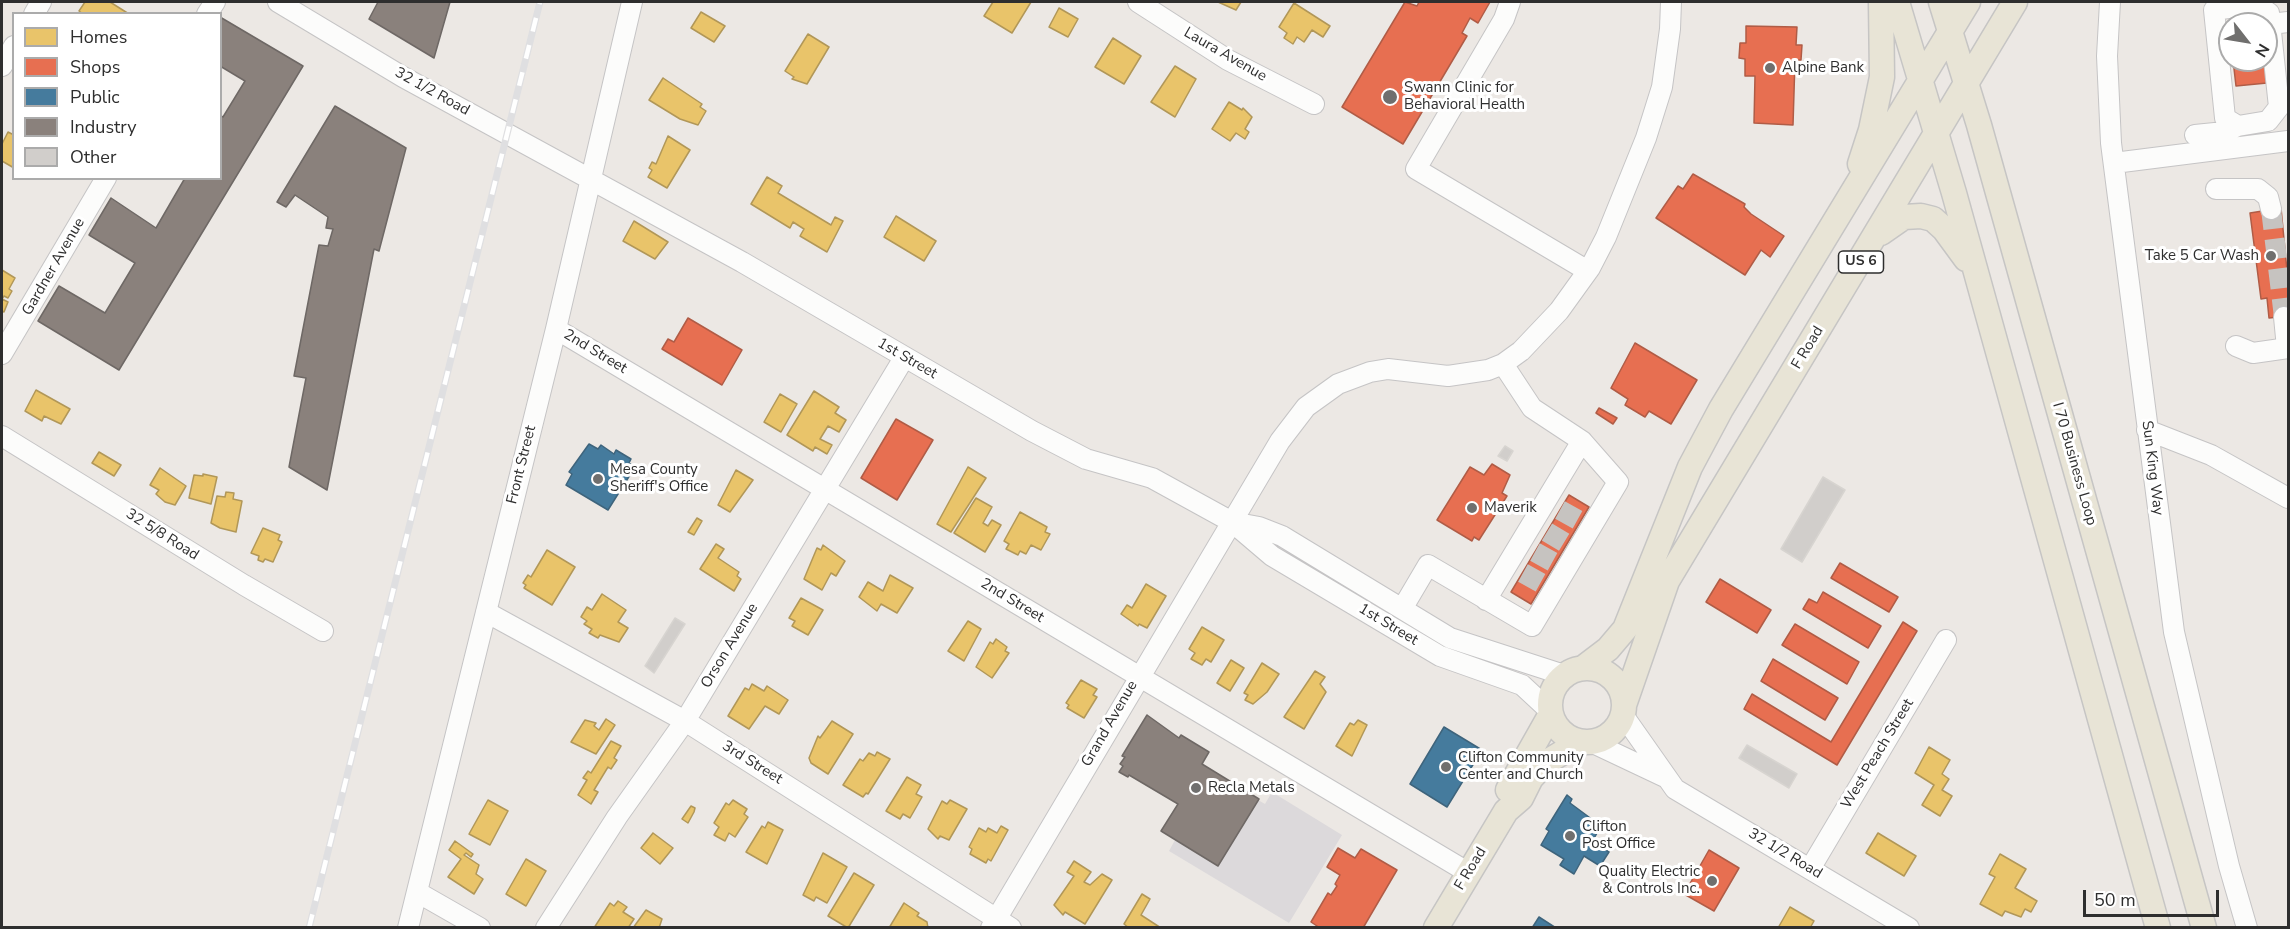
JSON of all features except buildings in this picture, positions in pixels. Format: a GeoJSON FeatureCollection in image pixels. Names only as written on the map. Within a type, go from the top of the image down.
{"type":"FeatureCollection","features":[{"type":"Feature","properties":{"kind":"main road","name":"US 6"},"geometry":{"type":"LineString","coordinates":[[1841,212],[1871,130],[1882,77],[1881,2]]}},
{"type":"Feature","properties":{"kind":"main road"},"geometry":{"type":"LineString","coordinates":[[1897,2],[1937,134],[2158,927]]}},
{"type":"Feature","properties":{"kind":"main road","name":"I 70 Business Loop"},"geometry":{"type":"LineString","coordinates":[[1941,2],[2204,927]]}},
{"type":"Feature","properties":{"kind":"main road","name":"US 6"},"geometry":{"type":"LineString","coordinates":[[1550,712],[1551,693],[1573,671],[1608,650],[1631,619],[1690,467],[1720,409],[1922,81],[1968,2]]}},
{"type":"Feature","properties":{"kind":"main road","name":"F Road"},"geometry":{"type":"LineString","coordinates":[[1623,710],[1667,581],[2015,2]]}},
{"type":"Feature","properties":{"kind":"main road"},"geometry":{"type":"LineString","coordinates":[[1875,238],[1904,217],[1921,216],[1933,219],[1944,229],[1976,275]]}},
{"type":"Feature","properties":{"kind":"main road"},"geometry":{"type":"LineString","coordinates":[[1573,671],[1593,668],[1611,676],[1623,694],[1623,710]]}},
{"type":"Feature","properties":{"kind":"main road","name":"US 6"},"geometry":{"type":"LineString","coordinates":[[1586,742],[1611,733],[1623,710]]}},
{"type":"Feature","properties":{"kind":"main road"},"geometry":{"type":"LineString","coordinates":[[1550,712],[1561,732],[1586,742]]}},
{"type":"Feature","properties":{"kind":"main road","name":"F Road"},"geometry":{"type":"LineString","coordinates":[[1506,811],[1508,789],[1550,712]]}},
{"type":"Feature","properties":{"kind":"main road","name":"F Road"},"geometry":{"type":"LineString","coordinates":[[1436,927],[1506,811],[1521,798],[1531,778],[1545,763],[1586,742]]}},
{"type":"Feature","properties":{"kind":"street","name":"32 1/2 Road"},"geometry":{"type":"LineString","coordinates":[[278,2],[424,88],[589,177]]}},
{"type":"Feature","properties":{"kind":"street","name":"Front Street"},"geometry":{"type":"LineString","coordinates":[[408,927],[556,329],[589,177],[632,2]]}},
{"type":"Feature","properties":{"kind":"street","name":"Laura Avenue"},"geometry":{"type":"LineString","coordinates":[[1138,2],[1228,60],[1314,104]]}},
{"type":"Feature","properties":{"kind":"street"},"geometry":{"type":"LineString","coordinates":[[1510,2],[1504,19],[1416,170],[1588,271]]}},
{"type":"Feature","properties":{"kind":"street"},"geometry":{"type":"LineString","coordinates":[[1402,609],[1428,566],[1532,626],[1549,587],[1586,525],[1618,482],[1582,441],[1532,408],[1503,364],[1537,336],[1560,311],[1588,271],[1625,194],[1662,87],[1673,2]]}},
{"type":"Feature","properties":{"kind":"street","name":"Sun King Way"},"geometry":{"type":"LineString","coordinates":[[2110,2],[2107,56],[2114,163],[2174,632],[2226,855],[2247,927]]}},
{"type":"Feature","properties":{"kind":"street"},"geometry":{"type":"LineString","coordinates":[[2195,135],[2225,132],[2238,126],[2268,121],[2279,107],[2279,23],[2256,4],[2214,10],[2225,118],[2238,126]]}},
{"type":"Feature","properties":{"kind":"street"},"geometry":{"type":"LineString","coordinates":[[2,66],[12,49]]}},
{"type":"Feature","properties":{"kind":"street"},"geometry":{"type":"LineString","coordinates":[[2114,163],[2289,141]]}},
{"type":"Feature","properties":{"kind":"street","name":"1st Street"},"geometry":{"type":"LineString","coordinates":[[589,177],[1074,453],[1099,464],[1152,478],[1232,522],[1272,556],[1424,647],[1440,656],[1522,685],[1550,712]]}},
{"type":"Feature","properties":{"kind":"street","name":"Gardner Avenue"},"geometry":{"type":"LineString","coordinates":[[2,354],[105,180]]}},
{"type":"Feature","properties":{"kind":"street"},"geometry":{"type":"LineString","coordinates":[[2216,189],[2258,189],[2268,197],[2271,209]]}},
{"type":"Feature","properties":{"kind":"street"},"geometry":{"type":"LineString","coordinates":[[2236,346],[2253,353],[2288,348],[2284,317]]}},
{"type":"Feature","properties":{"kind":"street","name":"2nd Street"},"geometry":{"type":"LineString","coordinates":[[556,329],[1469,873]]}},
{"type":"Feature","properties":{"kind":"street","name":"Orson Avenue"},"geometry":{"type":"LineString","coordinates":[[546,927],[617,817],[685,721],[904,358]]}},
{"type":"Feature","properties":{"kind":"street","name":"Grand Avenue"},"geometry":{"type":"LineString","coordinates":[[999,925],[1138,676],[1293,422],[1322,394],[1370,372],[1388,369],[1448,376],[1476,372],[1503,364]]}},
{"type":"Feature","properties":{"kind":"street"},"geometry":{"type":"LineString","coordinates":[[2147,430],[2211,455],[2289,498]]}},
{"type":"Feature","properties":{"kind":"street","name":"32 5/8 Road"},"geometry":{"type":"LineString","coordinates":[[2,436],[323,631]]}},
{"type":"Feature","properties":{"kind":"street"},"geometry":{"type":"LineString","coordinates":[[1486,600],[1516,568],[1553,506],[1582,441]]}},
{"type":"Feature","properties":{"kind":"street","name":"1st Street"},"geometry":{"type":"LineString","coordinates":[[1232,522],[1259,527],[1282,536],[1450,638],[1573,671]]}},
{"type":"Feature","properties":{"kind":"street","name":"3rd Street"},"geometry":{"type":"LineString","coordinates":[[486,612],[685,721],[999,925]]}},
{"type":"Feature","properties":{"kind":"street","name":"West Peach Street"},"geometry":{"type":"LineString","coordinates":[[1810,869],[1946,640]]}},
{"type":"Feature","properties":{"kind":"street","name":"32 1/2 Road"},"geometry":{"type":"LineString","coordinates":[[1623,710],[1675,789],[1810,869],[1882,921],[1909,927]]}},
{"type":"Feature","properties":{"kind":"street","name":"32 1/2 Road"},"geometry":{"type":"LineString","coordinates":[[1586,742],[1665,777]]}},
{"type":"Feature","properties":{"kind":"street"},"geometry":{"type":"LineString","coordinates":[[417,892],[480,927]]}},
{"type":"Feature","properties":{"kind":"shaded area"},"geometry":{"type":"Polygon","coordinates":[[[1272,792],[1342,835],[1289,923],[1169,851],[1175,840],[1218,865],[1258,800],[1265,804],[1272,792]]]}},
{"type":"Feature","properties":{"kind":"tunnel"},"geometry":{"type":"LineString","coordinates":[[2271,209],[2284,317]]}},
{"type":"Feature","properties":{"kind":"tunnel"},"geometry":{"type":"LineString","coordinates":[[1560,510],[1580,521]]}},
{"type":"Feature","properties":{"kind":"tunnel"},"geometry":{"type":"LineString","coordinates":[[1547,532],[1567,544]]}},
{"type":"Feature","properties":{"kind":"tunnel"},"geometry":{"type":"LineString","coordinates":[[1535,552],[1555,563]]}},
{"type":"Feature","properties":{"kind":"tunnel"},"geometry":{"type":"LineString","coordinates":[[1523,573],[1543,584]]}},
{"type":"Feature","properties":{"kind":"railway"},"geometry":{"type":"LineString","coordinates":[[309,928],[540,2]]}},
{"type":"Feature","properties":{"kind":"place","name":"Alpine Bank"},"geometry":{"type":"Point","coordinates":[1770,68]}},
{"type":"Feature","properties":{"kind":"place","name":"Swann Clinic for Behavioral Health"},"geometry":{"type":"Point","coordinates":[1390,97]}},
{"type":"Feature","properties":{"kind":"place","name":"Take 5 Car Wash"},"geometry":{"type":"Point","coordinates":[2271,256]}},
{"type":"Feature","properties":{"kind":"place","name":"Mesa County Sheriff's Office"},"geometry":{"type":"Point","coordinates":[598,479]}},
{"type":"Feature","properties":{"kind":"place","name":"Maverik"},"geometry":{"type":"Point","coordinates":[1472,508]}},
{"type":"Feature","properties":{"kind":"place","name":"Clifton Community Center and Church"},"geometry":{"type":"Point","coordinates":[1446,767]}},
{"type":"Feature","properties":{"kind":"place","name":"Recla Metals"},"geometry":{"type":"Point","coordinates":[1196,788]}},
{"type":"Feature","properties":{"kind":"place","name":"Clifton Post Office"},"geometry":{"type":"Point","coordinates":[1570,836]}},
{"type":"Feature","properties":{"kind":"place","name":"Quality Electric & Controls Inc."},"geometry":{"type":"Point","coordinates":[1712,881]}}]}
